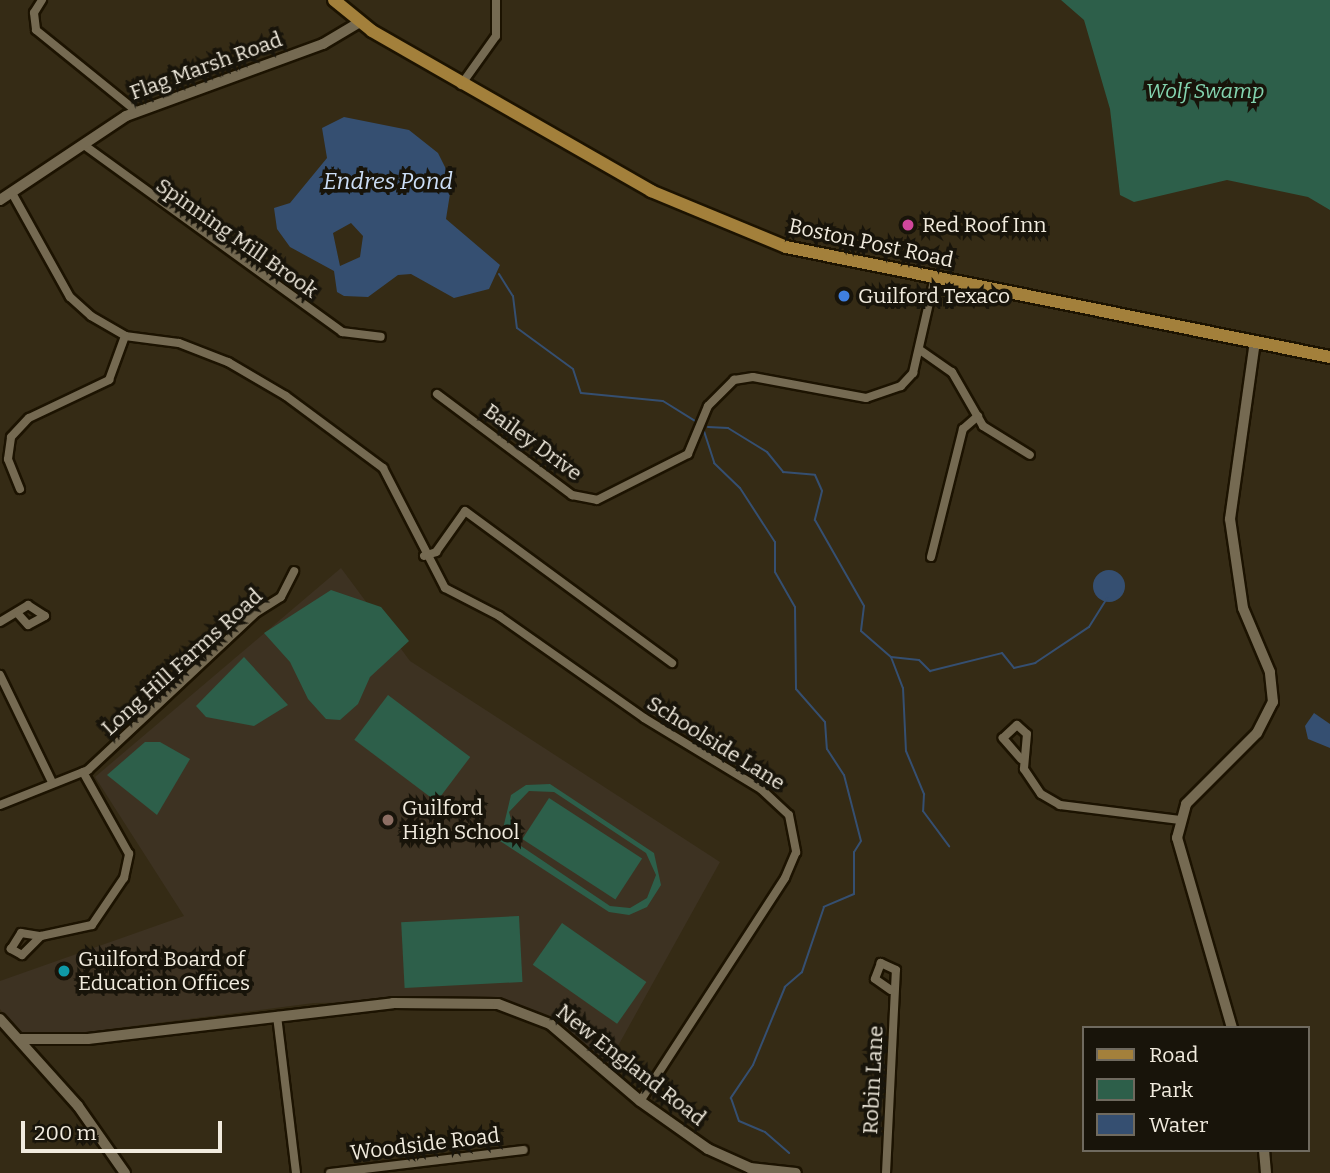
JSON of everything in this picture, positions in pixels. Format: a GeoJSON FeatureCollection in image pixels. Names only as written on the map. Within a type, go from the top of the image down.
{"type":"FeatureCollection","features":[{"type":"Feature","properties":{"kind":"main road","name":"Boston Post Road"},"geometry":{"type":"LineString","coordinates":[[334,0],[360,22],[461,85],[652,191],[786,247],[1330,357]]}},
{"type":"Feature","properties":{"kind":"street"},"geometry":{"type":"LineString","coordinates":[[42,0],[34,13],[36,30],[136,111]]}},
{"type":"Feature","properties":{"kind":"street"},"geometry":{"type":"LineString","coordinates":[[461,85],[496,36],[496,0]]}},
{"type":"Feature","properties":{"kind":"street","name":"Flag Marsh Road"},"geometry":{"type":"LineString","coordinates":[[0,200],[136,111],[323,44],[360,22]]}},
{"type":"Feature","properties":{"kind":"street","name":"Spinning Mill Brook"},"geometry":{"type":"LineString","coordinates":[[84,145],[333,326],[381,337]]}},
{"type":"Feature","properties":{"kind":"street","name":"Schoolside Lane"},"geometry":{"type":"LineString","coordinates":[[12,194],[70,296],[125,336],[179,343],[228,362],[337,432],[383,468],[424,556],[445,588],[499,616],[644,718],[761,789],[789,815],[796,852],[785,878],[640,1101]]}},
{"type":"Feature","properties":{"kind":"street"},"geometry":{"type":"LineString","coordinates":[[935,277],[920,350],[952,372],[978,416],[1030,455]]}},
{"type":"Feature","properties":{"kind":"street"},"geometry":{"type":"LineString","coordinates":[[20,489],[8,459],[11,437],[29,418],[109,380],[125,336]]}},
{"type":"Feature","properties":{"kind":"street"},"geometry":{"type":"LineString","coordinates":[[1231,1026],[1181,864],[1180,820],[1199,788],[1257,733],[1273,702],[1270,672],[1243,608],[1230,519],[1255,342]]}},
{"type":"Feature","properties":{"kind":"street","name":"Bailey Drive"},"geometry":{"type":"LineString","coordinates":[[437,394],[572,495],[597,500],[622,493],[688,454],[708,406],[734,380],[753,377],[866,398],[886,394],[913,373],[920,350]]}},
{"type":"Feature","properties":{"kind":"street"},"geometry":{"type":"LineString","coordinates":[[931,557],[963,429],[978,416]]}},
{"type":"Feature","properties":{"kind":"street"},"geometry":{"type":"LineString","coordinates":[[424,556],[436,552],[465,511],[672,663]]}},
{"type":"Feature","properties":{"kind":"street","name":"Long Hill Farms Road"},"geometry":{"type":"LineString","coordinates":[[0,805],[51,780],[83,772],[281,597],[294,571]]}},
{"type":"Feature","properties":{"kind":"street"},"geometry":{"type":"LineString","coordinates":[[0,622],[18,614]]}},
{"type":"Feature","properties":{"kind":"street"},"geometry":{"type":"LineString","coordinates":[[0,675],[51,780]]}},
{"type":"Feature","properties":{"kind":"street"},"geometry":{"type":"LineString","coordinates":[[1021,759],[1032,784],[1060,805],[1180,820]]}},
{"type":"Feature","properties":{"kind":"street"},"geometry":{"type":"LineString","coordinates":[[41,936],[92,925],[124,878],[129,855],[83,772]]}},
{"type":"Feature","properties":{"kind":"street","name":"Robin Lane"},"geometry":{"type":"LineString","coordinates":[[886,1173],[891,990]]}},
{"type":"Feature","properties":{"kind":"street","name":"New England Road"},"geometry":{"type":"LineString","coordinates":[[21,1039],[88,1039],[422,1001],[514,1007],[561,1032],[640,1101],[724,1158],[796,1173]]}},
{"type":"Feature","properties":{"kind":"street"},"geometry":{"type":"LineString","coordinates":[[277,1016],[296,1173]]}},
{"type":"Feature","properties":{"kind":"street"},"geometry":{"type":"LineString","coordinates":[[0,1019],[21,1039],[125,1173]]}},
{"type":"Feature","properties":{"kind":"street","name":"Woodside Road"},"geometry":{"type":"LineString","coordinates":[[330,1173],[524,1150]]}},
{"type":"Feature","properties":{"kind":"street"},"geometry":{"type":"LineString","coordinates":[[1264,1152],[1266,1173]]}},
{"type":"Feature","properties":{"kind":"shaded area","name":"Guilford High School"},"geometry":{"type":"Polygon","coordinates":[[[341,568],[410,661],[720,862],[608,1064],[542,1013],[501,1000],[314,1003],[24,1040],[0,1009],[0,981],[184,916],[95,777],[341,568]]]}},
{"type":"Feature","properties":{"kind":"green space","name":"Wolf Swamp"},"geometry":{"type":"Polygon","coordinates":[[[1061,0],[1330,0],[1330,210],[1308,197],[1227,180],[1134,202],[1120,195],[1110,109],[1084,20],[1061,0]]]}},
{"type":"Feature","properties":{"kind":"green space"},"geometry":{"type":"Polygon","coordinates":[[[331,590],[381,607],[409,641],[370,677],[358,704],[340,720],[326,719],[308,699],[290,662],[264,633],[331,590]]]}},
{"type":"Feature","properties":{"kind":"green space"},"geometry":{"type":"Polygon","coordinates":[[[244,657],[288,705],[254,726],[206,717],[196,706],[244,657]]]}},
{"type":"Feature","properties":{"kind":"green space"},"geometry":{"type":"Polygon","coordinates":[[[388,695],[470,757],[437,802],[354,740],[388,695]]]}},
{"type":"Feature","properties":{"kind":"green space"},"geometry":{"type":"Polygon","coordinates":[[[145,742],[160,742],[190,759],[157,815],[107,775],[145,742]]]}},
{"type":"Feature","properties":{"kind":"green space"},"geometry":{"type":"Polygon","coordinates":[[[550,784],[654,853],[661,885],[647,907],[629,915],[609,912],[500,841],[511,795],[526,785],[550,784]],[[529,791],[509,812],[518,844],[610,906],[630,908],[647,898],[656,875],[646,853],[554,792],[529,791]]]}},
{"type":"Feature","properties":{"kind":"green space"},"geometry":{"type":"Polygon","coordinates":[[[549,798],[642,858],[615,900],[522,839],[549,798]]]}},
{"type":"Feature","properties":{"kind":"green space"},"geometry":{"type":"Polygon","coordinates":[[[519,916],[522,982],[405,988],[401,922],[519,916]]]}},
{"type":"Feature","properties":{"kind":"green space"},"geometry":{"type":"Polygon","coordinates":[[[562,923],[646,982],[617,1024],[533,965],[562,923]]]}},
{"type":"Feature","properties":{"kind":"water","name":"Endres Pond"},"geometry":{"type":"Polygon","coordinates":[[[344,117],[409,130],[438,153],[452,181],[446,219],[500,265],[489,289],[454,298],[411,274],[398,275],[368,297],[344,296],[337,292],[334,271],[290,247],[277,229],[274,208],[290,203],[327,158],[322,128],[344,117]],[[351,223],[333,233],[340,266],[360,257],[363,236],[351,223]]]}},
{"type":"Feature","properties":{"kind":"water"},"geometry":{"type":"Polygon","coordinates":[[[1109,570],[1120,575],[1125,586],[1120,597],[1109,602],[1098,597],[1093,586],[1098,575],[1109,570]]]}},
{"type":"Feature","properties":{"kind":"water"},"geometry":{"type":"Polygon","coordinates":[[[1314,713],[1330,724],[1330,748],[1308,739],[1305,726],[1314,713]]]}},
{"type":"Feature","properties":{"kind":"waterway"},"geometry":{"type":"LineString","coordinates":[[499,274],[513,296],[517,328],[573,369],[581,393],[663,401],[697,422]]}},
{"type":"Feature","properties":{"kind":"waterway"},"geometry":{"type":"LineString","coordinates":[[702,425],[714,463],[740,488],[775,542],[775,572],[795,607],[796,689],[825,722],[827,749],[844,775],[861,841],[854,852],[854,894],[824,907],[802,972],[785,987],[753,1065],[731,1098],[739,1121],[765,1132],[789,1153]]}},
{"type":"Feature","properties":{"kind":"waterway"},"geometry":{"type":"LineString","coordinates":[[708,427],[728,428],[767,452],[783,472],[815,475],[822,491],[815,520],[864,606],[861,631],[891,657],[903,688],[906,751],[924,794],[923,811],[949,846]]}},
{"type":"Feature","properties":{"kind":"waterway"},"geometry":{"type":"LineString","coordinates":[[891,657],[919,660],[930,671],[1002,653],[1014,668],[1035,663],[1089,627],[1107,598]]}},
{"type":"Feature","properties":{"kind":"place","name":"Red Roof Inn"},"geometry":{"type":"Point","coordinates":[908,225]}},
{"type":"Feature","properties":{"kind":"place","name":"Guilford Texaco"},"geometry":{"type":"Point","coordinates":[844,296]}},
{"type":"Feature","properties":{"kind":"place","name":"Guilford High School"},"geometry":{"type":"Point","coordinates":[388,820]}},
{"type":"Feature","properties":{"kind":"place","name":"Guilford Board of Education Offices"},"geometry":{"type":"Point","coordinates":[64,971]}}]}
